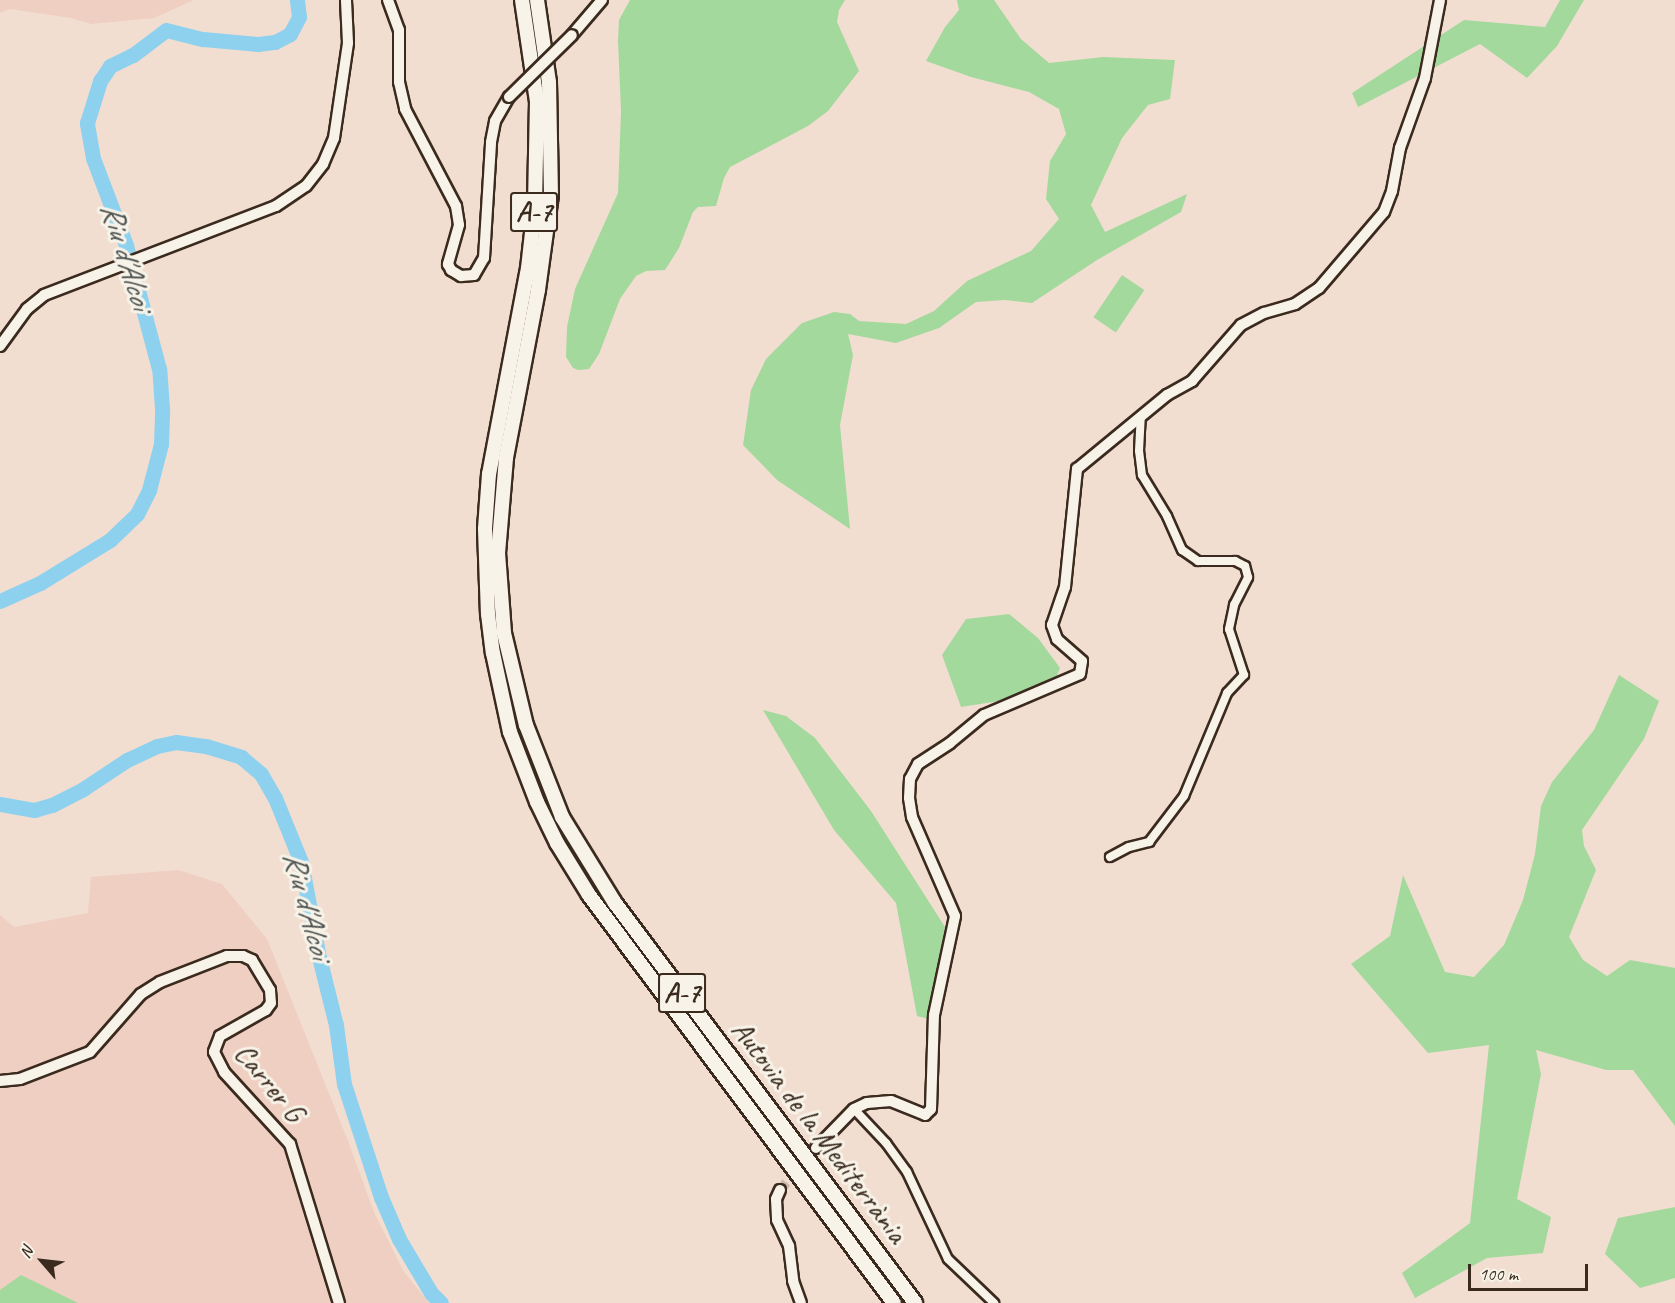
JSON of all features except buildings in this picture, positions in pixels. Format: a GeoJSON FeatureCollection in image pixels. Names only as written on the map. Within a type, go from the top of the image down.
{"type":"FeatureCollection","features":[{"type":"Feature","properties":{"kind":"highway","name":"Autovia de la Mediterrània"},"geometry":{"type":"LineString","coordinates":[[522,0],[537,101],[535,206],[528,268],[497,423],[485,530],[485,582],[493,652],[503,703],[520,765],[567,860],[613,928],[894,1303]]}},
{"type":"Feature","properties":{"kind":"highway","name":"Autovia de la Mediterrània"},"geometry":{"type":"LineString","coordinates":[[537,0],[549,82],[551,195],[538,290],[513,417],[502,490],[498,553],[507,651],[525,725],[553,799],[592,870],[915,1303]]}},
{"type":"Feature","properties":{"kind":"street"},"geometry":{"type":"LineString","coordinates":[[0,346],[27,309],[40,298],[276,206],[292,198],[313,179],[327,156],[334,138],[348,44],[346,0]]}},
{"type":"Feature","properties":{"kind":"street"},"geometry":{"type":"LineString","coordinates":[[388,0],[399,30],[399,82],[405,109],[456,206],[459,225],[448,264],[451,270],[461,276],[474,275],[484,258],[490,142],[495,121],[509,97],[572,35],[602,0]]}},
{"type":"Feature","properties":{"kind":"street"},"geometry":{"type":"LineString","coordinates":[[816,1148],[854,1109],[878,1101],[891,1101],[925,1115],[931,1109],[934,1015],[955,916],[912,817],[908,791],[911,775],[918,764],[950,743],[984,715],[1080,674],[1083,665],[1080,658],[1057,639],[1052,626],[1065,587],[1075,474],[1079,466],[1167,395],[1192,381],[1241,325],[1264,313],[1295,304],[1318,288],[1384,212],[1392,191],[1401,148],[1425,78],[1440,0]]}},
{"type":"Feature","properties":{"kind":"street"},"geometry":{"type":"LineString","coordinates":[[1110,857],[1129,847],[1149,842],[1184,796],[1227,693],[1244,675],[1229,629],[1234,605],[1248,577],[1245,566],[1234,561],[1198,561],[1182,550],[1167,516],[1142,475],[1139,451],[1141,416]]}},
{"type":"Feature","properties":{"kind":"street","name":"Carrer G"},"geometry":{"type":"LineString","coordinates":[[0,1081],[20,1079],[90,1052],[141,994],[160,982],[227,956],[243,956],[252,960],[270,990],[271,1003],[266,1010],[220,1036],[214,1052],[224,1072],[290,1144],[339,1303]]}},
{"type":"Feature","properties":{"kind":"street"},"geometry":{"type":"LineString","coordinates":[[854,1109],[886,1143],[907,1172],[948,1259],[985,1300],[994,1303]]}},
{"type":"Feature","properties":{"kind":"street"},"geometry":{"type":"LineString","coordinates":[[780,1190],[776,1199],[777,1220],[789,1246],[793,1281],[801,1303]]}},
{"type":"Feature","properties":{"kind":"shaded area"},"geometry":{"type":"Polygon","coordinates":[[[0,0],[194,0],[154,18],[91,24],[71,18],[10,9],[0,13],[0,0]]]}},
{"type":"Feature","properties":{"kind":"shaded area"},"geometry":{"type":"Polygon","coordinates":[[[178,870],[222,884],[267,939],[374,1212],[404,1272],[429,1303],[0,1303],[0,915],[14,927],[88,913],[91,877],[178,870]]]}},
{"type":"Feature","properties":{"kind":"green space"},"geometry":{"type":"Polygon","coordinates":[[[630,0],[845,0],[839,10],[837,22],[859,71],[828,111],[808,126],[730,167],[724,178],[716,206],[698,207],[693,212],[679,248],[665,270],[646,271],[636,276],[620,299],[599,354],[589,369],[578,370],[573,368],[566,357],[567,327],[575,289],[618,193],[621,111],[619,20],[630,0]]]}},
{"type":"Feature","properties":{"kind":"green space"},"geometry":{"type":"Polygon","coordinates":[[[957,0],[994,0],[1021,39],[1049,63],[1103,57],[1175,60],[1170,99],[1148,105],[1122,138],[1091,205],[1105,232],[1187,194],[1181,212],[1097,260],[1032,303],[1005,300],[976,302],[939,328],[896,343],[848,334],[853,355],[840,425],[850,529],[777,480],[743,445],[751,390],[766,359],[802,323],[834,312],[850,314],[859,321],[906,324],[934,311],[967,281],[1031,251],[1059,219],[1046,199],[1050,161],[1066,134],[1059,109],[1029,92],[971,77],[926,61],[945,27],[959,10],[957,0]]]}},
{"type":"Feature","properties":{"kind":"green space"},"geometry":{"type":"Polygon","coordinates":[[[1560,0],[1584,0],[1557,46],[1527,78],[1480,44],[1358,107],[1352,93],[1464,20],[1545,27],[1560,0]]]}},
{"type":"Feature","properties":{"kind":"green space"},"geometry":{"type":"Polygon","coordinates":[[[1122,275],[1144,290],[1116,332],[1093,317],[1122,275]]]}},
{"type":"Feature","properties":{"kind":"green space"},"geometry":{"type":"Polygon","coordinates":[[[1009,614],[1038,638],[1060,668],[1050,693],[961,707],[942,655],[966,619],[1009,614]]]}},
{"type":"Feature","properties":{"kind":"green space"},"geometry":{"type":"Polygon","coordinates":[[[1619,675],[1659,701],[1644,739],[1582,830],[1584,846],[1596,870],[1569,937],[1583,960],[1607,976],[1630,960],[1675,968],[1675,1126],[1633,1070],[1606,1070],[1536,1050],[1541,1074],[1517,1199],[1551,1217],[1543,1253],[1487,1258],[1415,1298],[1402,1273],[1470,1223],[1489,1045],[1428,1053],[1351,964],[1390,936],[1403,875],[1445,972],[1474,977],[1504,945],[1523,900],[1535,854],[1541,806],[1552,782],[1594,730],[1619,675]]]}},
{"type":"Feature","properties":{"kind":"green space"},"geometry":{"type":"Polygon","coordinates":[[[763,710],[786,716],[815,738],[871,811],[945,927],[928,1019],[917,1016],[896,903],[834,830],[763,710]]]}},
{"type":"Feature","properties":{"kind":"green space"},"geometry":{"type":"Polygon","coordinates":[[[1675,1207],[1675,1278],[1640,1288],[1605,1254],[1618,1218],[1675,1207]]]}},
{"type":"Feature","properties":{"kind":"green space"},"geometry":{"type":"Polygon","coordinates":[[[21,1275],[78,1303],[0,1303],[0,1290],[21,1275]]]}},
{"type":"Feature","properties":{"kind":"waterway","name":"Riu d'Alcoi"},"geometry":{"type":"LineString","coordinates":[[0,601],[40,583],[110,540],[137,514],[149,490],[161,444],[162,408],[159,369],[126,245],[93,158],[87,123],[100,81],[110,66],[133,55],[166,30],[203,39],[258,44],[275,42],[290,34],[299,17],[297,0]]}},
{"type":"Feature","properties":{"kind":"waterway","name":"Riu d'Alcoi"},"geometry":{"type":"LineString","coordinates":[[0,804],[34,810],[52,805],[83,789],[127,760],[157,746],[176,742],[206,746],[241,757],[261,774],[275,798],[301,862],[318,953],[336,1025],[344,1084],[381,1197],[399,1239],[431,1293],[441,1303]]}},
{"type":"Feature","properties":{"kind":"tunnel"},"geometry":{"type":"LineString","coordinates":[[780,1190],[811,1154]]}}]}
